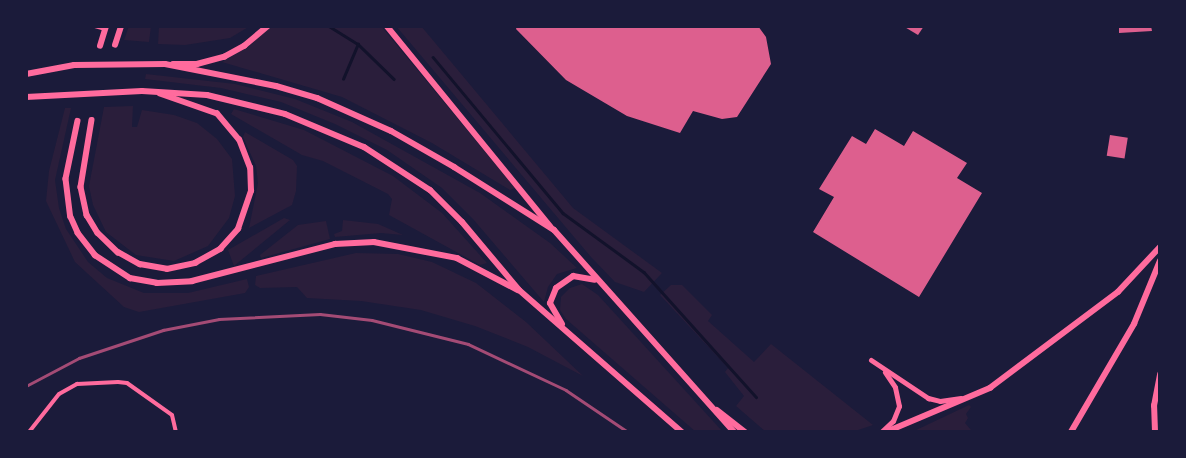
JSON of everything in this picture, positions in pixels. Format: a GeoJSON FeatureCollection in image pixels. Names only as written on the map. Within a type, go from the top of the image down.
{"type":"FeatureCollection","features":[{"type":"Feature","properties":{"kind":"main road"},"geometry":{"type":"LineString","coordinates":[[115,45],[121,26]]}},
{"type":"Feature","properties":{"kind":"main road"},"geometry":{"type":"LineString","coordinates":[[26,74],[74,65],[197,64],[224,57],[249,43],[268,26]]}},
{"type":"Feature","properties":{"kind":"main road"},"geometry":{"type":"LineString","coordinates":[[387,26],[600,284],[734,432]]}},
{"type":"Feature","properties":{"kind":"main road"},"geometry":{"type":"LineString","coordinates":[[100,46],[106,28]]}},
{"type":"Feature","properties":{"kind":"main road"},"geometry":{"type":"LineString","coordinates":[[165,64],[276,86],[357,115],[432,154],[554,230]]}},
{"type":"Feature","properties":{"kind":"main road"},"geometry":{"type":"LineString","coordinates":[[26,97],[142,91],[207,95],[259,106],[300,119],[371,151],[404,170],[442,201],[519,290],[682,432]]}},
{"type":"Feature","properties":{"kind":"main road"},"geometry":{"type":"LineString","coordinates":[[92,120],[81,187],[87,215],[98,233],[118,252],[147,266],[173,268],[195,263],[220,249],[238,229],[251,191],[250,168],[239,140],[217,114],[156,93]]}},
{"type":"Feature","properties":{"kind":"main road"},"geometry":{"type":"LineString","coordinates":[[78,121],[66,179],[71,217],[78,233],[95,255],[130,278],[157,283],[192,281],[335,244],[374,242],[457,258],[519,290]]}},
{"type":"Feature","properties":{"kind":"main road"},"geometry":{"type":"LineString","coordinates":[[886,432],[990,388],[1111,297],[1142,270],[1160,247]]}},
{"type":"Feature","properties":{"kind":"main road"},"geometry":{"type":"LineString","coordinates":[[1071,432],[1134,324],[1160,261]]}},
{"type":"Feature","properties":{"kind":"main road"},"geometry":{"type":"LineString","coordinates":[[572,336],[551,308],[553,292],[561,282],[572,276],[588,277],[600,284]]}},
{"type":"Feature","properties":{"kind":"main road"},"geometry":{"type":"LineString","coordinates":[[1155,432],[1154,406],[1160,375]]}},
{"type":"Feature","properties":{"kind":"main road"},"geometry":{"type":"LineString","coordinates":[[702,396],[745,432]]}},
{"type":"Feature","properties":{"kind":"street"},"geometry":{"type":"LineString","coordinates":[[95,26],[106,28]]}},
{"type":"Feature","properties":{"kind":"street"},"geometry":{"type":"LineString","coordinates":[[881,432],[896,416],[898,399],[892,381],[871,360],[928,398],[945,401],[970,396]]}},
{"type":"Feature","properties":{"kind":"street"},"geometry":{"type":"LineString","coordinates":[[29,432],[60,394],[77,384],[118,382],[127,383],[172,415],[176,432]]}},
{"type":"Feature","properties":{"kind":"shaded area"},"geometry":{"type":"Polygon","coordinates":[[[129,26],[151,26],[149,42],[124,40],[129,26]]]}},
{"type":"Feature","properties":{"kind":"shaded area"},"geometry":{"type":"Polygon","coordinates":[[[159,26],[250,26],[230,38],[185,45],[158,44],[159,26]]]}},
{"type":"Feature","properties":{"kind":"shaded area"},"geometry":{"type":"Polygon","coordinates":[[[272,26],[381,26],[515,188],[510,190],[432,143],[342,97],[222,62],[248,47],[272,26]]]}},
{"type":"Feature","properties":{"kind":"shaded area"},"geometry":{"type":"Polygon","coordinates":[[[396,26],[421,26],[573,208],[662,273],[644,292],[615,282],[591,257],[396,26]]]}},
{"type":"Feature","properties":{"kind":"shaded area"},"geometry":{"type":"Polygon","coordinates":[[[146,74],[235,84],[295,99],[352,122],[480,193],[550,243],[577,268],[557,274],[548,287],[544,302],[473,219],[442,188],[387,150],[335,124],[281,102],[221,88],[145,79],[146,74]]]}},
{"type":"Feature","properties":{"kind":"shaded area"},"geometry":{"type":"Polygon","coordinates":[[[133,106],[132,127],[137,127],[142,110],[174,115],[197,123],[217,139],[232,159],[235,196],[229,218],[208,246],[174,261],[136,255],[106,232],[93,205],[89,186],[104,107],[133,106]]]}},
{"type":"Feature","properties":{"kind":"shaded area"},"geometry":{"type":"Polygon","coordinates":[[[65,108],[71,108],[55,180],[59,208],[66,229],[88,262],[107,278],[144,293],[188,293],[247,279],[249,287],[245,293],[139,312],[124,307],[75,262],[46,201],[49,171],[65,108]]]}},
{"type":"Feature","properties":{"kind":"shaded area"},"geometry":{"type":"Polygon","coordinates":[[[234,109],[304,130],[393,176],[442,213],[487,263],[480,265],[389,215],[392,199],[388,194],[323,161],[302,155],[231,114],[234,109]]]}},
{"type":"Feature","properties":{"kind":"shaded area"},"geometry":{"type":"Polygon","coordinates":[[[245,132],[293,160],[297,166],[296,191],[292,205],[249,228],[258,183],[256,166],[243,137],[245,132]]]}},
{"type":"Feature","properties":{"kind":"shaded area"},"geometry":{"type":"Polygon","coordinates":[[[284,218],[290,220],[234,266],[228,250],[284,218]]]}},
{"type":"Feature","properties":{"kind":"shaded area"},"geometry":{"type":"Polygon","coordinates":[[[343,220],[378,224],[403,235],[381,233],[335,237],[334,234],[342,231],[343,220]]]}},
{"type":"Feature","properties":{"kind":"shaded area"},"geometry":{"type":"Polygon","coordinates":[[[326,221],[330,239],[261,258],[260,255],[298,225],[326,221]]]}},
{"type":"Feature","properties":{"kind":"shaded area"},"geometry":{"type":"Polygon","coordinates":[[[356,253],[398,254],[432,262],[476,283],[526,322],[583,376],[528,347],[475,326],[421,310],[361,301],[307,298],[297,287],[260,288],[255,285],[256,276],[356,253]]]}},
{"type":"Feature","properties":{"kind":"shaded area"},"geometry":{"type":"Polygon","coordinates":[[[582,284],[598,295],[723,432],[696,432],[566,319],[560,310],[561,297],[570,288],[582,284]]]}},
{"type":"Feature","properties":{"kind":"shaded area"},"geometry":{"type":"Polygon","coordinates":[[[671,285],[682,285],[712,315],[708,321],[754,362],[771,344],[873,425],[852,432],[765,431],[736,406],[744,396],[725,372],[728,368],[660,295],[671,285]]]}},
{"type":"Feature","properties":{"kind":"shaded area"},"geometry":{"type":"Polygon","coordinates":[[[969,405],[971,407],[966,414],[968,418],[965,423],[971,430],[912,432],[969,405]]]}},
{"type":"Feature","properties":{"kind":"building"},"geometry":{"type":"Polygon","coordinates":[[[517,26],[758,26],[766,37],[771,64],[737,117],[722,119],[693,111],[680,133],[627,116],[566,80],[516,29],[517,26]]]}},
{"type":"Feature","properties":{"kind":"building"},"geometry":{"type":"Polygon","coordinates":[[[903,26],[924,26],[918,35],[903,26]]]}},
{"type":"Feature","properties":{"kind":"building"},"geometry":{"type":"Polygon","coordinates":[[[1119,26],[1151,26],[1152,31],[1119,33],[1119,26]]]}},
{"type":"Feature","properties":{"kind":"building"},"geometry":{"type":"Polygon","coordinates":[[[875,129],[904,146],[913,131],[967,163],[957,178],[982,193],[919,297],[813,232],[834,197],[819,189],[852,136],[866,144],[875,129]]]}},
{"type":"Feature","properties":{"kind":"building"},"geometry":{"type":"Polygon","coordinates":[[[1110,135],[1128,138],[1124,159],[1107,156],[1110,135]]]}},
{"type":"Feature","properties":{"kind":"waterway"},"geometry":{"type":"LineString","coordinates":[[329,26],[358,44],[394,79]]}},
{"type":"Feature","properties":{"kind":"waterway"},"geometry":{"type":"LineString","coordinates":[[343,79],[358,44]]}},
{"type":"Feature","properties":{"kind":"waterway"},"geometry":{"type":"LineString","coordinates":[[433,57],[563,213],[644,272],[756,397]]}},
{"type":"Feature","properties":{"kind":"railway"},"geometry":{"type":"LineString","coordinates":[[26,386],[79,358],[163,330],[219,319],[320,314],[372,320],[468,344],[566,390],[628,432]]}}]}
